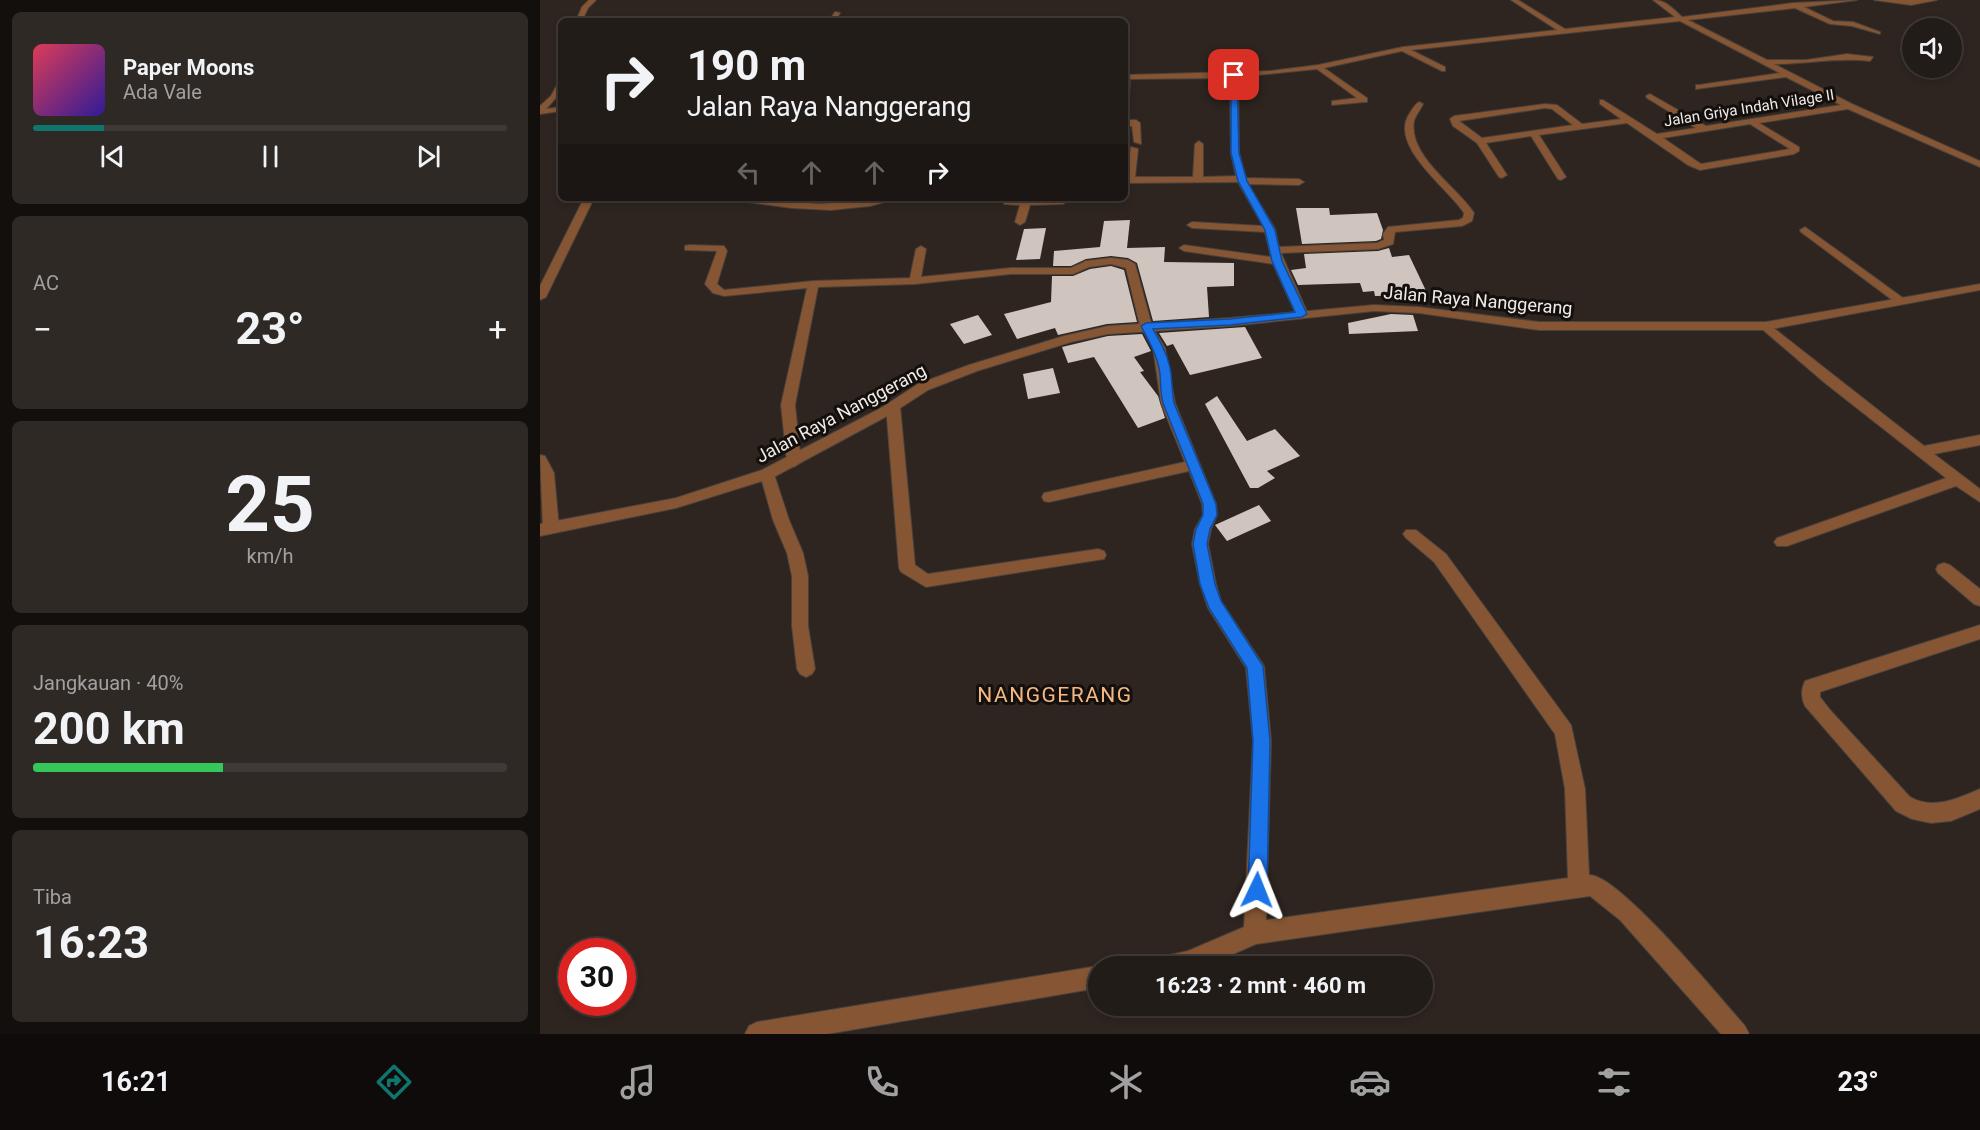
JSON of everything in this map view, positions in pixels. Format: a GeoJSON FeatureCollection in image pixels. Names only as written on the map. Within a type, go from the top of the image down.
{"type":"FeatureCollection","features":[{"type":"Feature","properties":{"kind":"street"},"geometry":{"type":"LineString","coordinates":[[580,18],[585,7],[592,0]]}},
{"type":"Feature","properties":{"kind":"street"},"geometry":{"type":"LineString","coordinates":[[1514,0],[1565,32]]}},
{"type":"Feature","properties":{"kind":"street"},"geometry":{"type":"LineString","coordinates":[[1656,0],[1665,4],[1679,18],[1849,106],[1980,164]]}},
{"type":"Feature","properties":{"kind":"street"},"geometry":{"type":"LineString","coordinates":[[1128,77],[1234,75],[1318,67],[1374,53],[1403,49],[1854,0]]}},
{"type":"Feature","properties":{"kind":"street"},"geometry":{"type":"LineString","coordinates":[[1881,0],[1911,3],[1934,0]]}},
{"type":"Feature","properties":{"kind":"street"},"geometry":{"type":"LineString","coordinates":[[1793,5],[1829,22],[1853,24],[1878,33]]}},
{"type":"Feature","properties":{"kind":"street"},"geometry":{"type":"LineString","coordinates":[[834,18],[837,13]]}},
{"type":"Feature","properties":{"kind":"street"},"geometry":{"type":"LineString","coordinates":[[1403,49],[1443,69]]}},
{"type":"Feature","properties":{"kind":"street"},"geometry":{"type":"LineString","coordinates":[[1766,63],[1806,63],[1847,56],[1870,59]]}},
{"type":"Feature","properties":{"kind":"street"},"geometry":{"type":"LineString","coordinates":[[1318,67],[1364,100],[1335,103]]}},
{"type":"Feature","properties":{"kind":"street"},"geometry":{"type":"LineString","coordinates":[[1699,87],[1789,74]]}},
{"type":"Feature","properties":{"kind":"street"},"geometry":{"type":"LineString","coordinates":[[1234,75],[1235,153],[1242,180],[1270,230],[1277,261],[1302,314]]}},
{"type":"Feature","properties":{"kind":"street"},"geometry":{"type":"LineString","coordinates":[[540,111],[558,90]]}},
{"type":"Feature","properties":{"kind":"street"},"geometry":{"type":"LineString","coordinates":[[1650,96],[1704,129]]}},
{"type":"Feature","properties":{"kind":"street","name":"Jalan Griya Indah Vilage II"},"geometry":{"type":"LineString","coordinates":[[1604,102],[1655,137],[1849,106]]}},
{"type":"Feature","properties":{"kind":"street"},"geometry":{"type":"LineString","coordinates":[[1274,249],[1378,246],[1389,242],[1388,234],[1392,229],[1462,223],[1468,219],[1469,213],[1461,201],[1433,174],[1413,147],[1414,132],[1410,122],[1419,104]]}},
{"type":"Feature","properties":{"kind":"street"},"geometry":{"type":"LineString","coordinates":[[1502,175],[1480,141],[1456,124],[1454,119],[1545,106],[1554,107],[1581,127]]}},
{"type":"Feature","properties":{"kind":"street"},"geometry":{"type":"LineString","coordinates":[[540,111],[558,109]]}},
{"type":"Feature","properties":{"kind":"street"},"geometry":{"type":"LineString","coordinates":[[1480,141],[1629,120]]}},
{"type":"Feature","properties":{"kind":"street"},"geometry":{"type":"LineString","coordinates":[[1655,137],[1691,163],[1700,166],[1791,152],[1796,149],[1752,122]]}},
{"type":"Feature","properties":{"kind":"street"},"geometry":{"type":"LineString","coordinates":[[1128,123],[1136,123],[1136,145],[1128,180],[1198,179],[1299,182]]}},
{"type":"Feature","properties":{"kind":"street"},"geometry":{"type":"LineString","coordinates":[[1533,133],[1561,177]]}},
{"type":"Feature","properties":{"kind":"street"},"geometry":{"type":"LineString","coordinates":[[1198,179],[1199,144]]}},
{"type":"Feature","properties":{"kind":"street"},"geometry":{"type":"LineString","coordinates":[[540,297],[588,201]]}},
{"type":"Feature","properties":{"kind":"street"},"geometry":{"type":"LineString","coordinates":[[760,201],[793,206],[821,206],[875,201]]}},
{"type":"Feature","properties":{"kind":"street"},"geometry":{"type":"LineString","coordinates":[[1008,201],[1063,201]]}},
{"type":"Feature","properties":{"kind":"street"},"geometry":{"type":"LineString","coordinates":[[1020,222],[1026,201]]}},
{"type":"Feature","properties":{"kind":"street"},"geometry":{"type":"LineString","coordinates":[[1192,225],[1270,230]]}},
{"type":"Feature","properties":{"kind":"street"},"geometry":{"type":"LineString","coordinates":[[1805,230],[1899,300]]}},
{"type":"Feature","properties":{"kind":"street"},"geometry":{"type":"LineString","coordinates":[[689,248],[720,248],[722,251],[711,284],[717,291],[724,293],[813,284],[915,281],[1011,271],[1073,271],[1092,263],[1124,262],[1131,266],[1146,326],[1159,348],[1166,375],[1165,389],[1168,403],[1209,504],[1210,515],[1203,529],[1200,544],[1208,584],[1214,603],[1255,666],[1262,741],[1255,933]]}},
{"type":"Feature","properties":{"kind":"street"},"geometry":{"type":"LineString","coordinates":[[1184,248],[1277,261]]}},
{"type":"Feature","properties":{"kind":"street"},"geometry":{"type":"LineString","coordinates":[[915,281],[921,249]]}},
{"type":"Feature","properties":{"kind":"street"},"geometry":{"type":"LineString","coordinates":[[794,462],[788,405],[813,284]]}},
{"type":"Feature","properties":{"kind":"street","name":"Jalan Raya Nanggerang"},"geometry":{"type":"LineString","coordinates":[[546,529],[676,503],[767,474],[794,462],[923,387],[973,368],[1068,339],[1108,330],[1230,322],[1374,308],[1419,310],[1539,326],[1766,326],[1980,287]]}},
{"type":"Feature","properties":{"kind":"street"},"geometry":{"type":"LineString","coordinates":[[1766,326],[1798,355],[1980,497]]}},
{"type":"Feature","properties":{"kind":"street"},"geometry":{"type":"LineString","coordinates":[[893,406],[907,568],[926,581],[1098,555]]}},
{"type":"Feature","properties":{"kind":"street"},"geometry":{"type":"LineString","coordinates":[[1920,452],[1980,440]]}},
{"type":"Feature","properties":{"kind":"street"},"geometry":{"type":"LineString","coordinates":[[540,460],[547,473],[546,529]]}},
{"type":"Feature","properties":{"kind":"street"},"geometry":{"type":"LineString","coordinates":[[1049,497],[1194,465]]}},
{"type":"Feature","properties":{"kind":"street"},"geometry":{"type":"LineString","coordinates":[[767,474],[781,520],[795,553],[800,576],[800,618],[806,669]]}},
{"type":"Feature","properties":{"kind":"street"},"geometry":{"type":"LineString","coordinates":[[1782,542],[1957,480]]}},
{"type":"Feature","properties":{"kind":"street"},"geometry":{"type":"LineString","coordinates":[[1411,534],[1440,558],[1564,731],[1575,789],[1579,887]]}},
{"type":"Feature","properties":{"kind":"street"},"geometry":{"type":"LineString","coordinates":[[1944,569],[1980,599]]}},
{"type":"Feature","properties":{"kind":"street"},"geometry":{"type":"LineString","coordinates":[[1980,632],[1811,687],[1811,700],[1903,804],[1913,811],[1921,814],[1952,812],[1980,800]]}},
{"type":"Feature","properties":{"kind":"street"},"geometry":{"type":"LineString","coordinates":[[1203,956],[1255,933],[1593,885],[1628,912],[1737,1034]]}},
{"type":"Feature","properties":{"kind":"street"},"geometry":{"type":"LineString","coordinates":[[757,1034],[1088,979]]}},
{"type":"Feature","properties":{"kind":"building"},"geometry":{"type":"Polygon","coordinates":[[[1296,208],[1329,208],[1330,215],[1377,213],[1383,230],[1381,239],[1302,244],[1296,208]]]}},
{"type":"Feature","properties":{"kind":"building"},"geometry":{"type":"Polygon","coordinates":[[[1130,220],[1127,248],[1165,247],[1164,262],[1234,263],[1234,286],[1207,287],[1209,317],[1153,321],[1137,263],[1128,258],[1111,256],[1086,259],[1071,266],[1053,266],[1054,251],[1100,247],[1104,221],[1130,220]]]}},
{"type":"Feature","properties":{"kind":"building"},"geometry":{"type":"Polygon","coordinates":[[[1046,228],[1040,259],[1016,260],[1024,229],[1046,228]]]}},
{"type":"Feature","properties":{"kind":"building"},"geometry":{"type":"Polygon","coordinates":[[[1389,248],[1392,257],[1409,255],[1428,295],[1375,296],[1374,291],[1363,292],[1360,283],[1298,285],[1291,270],[1306,268],[1304,254],[1378,251],[1389,248]]]}},
{"type":"Feature","properties":{"kind":"building"},"geometry":{"type":"Polygon","coordinates":[[[1111,266],[1124,270],[1137,322],[1107,324],[1058,335],[1055,328],[1017,339],[1004,314],[1051,302],[1052,276],[1073,276],[1090,269],[1111,266]]]}},
{"type":"Feature","properties":{"kind":"building"},"geometry":{"type":"Polygon","coordinates":[[[1391,314],[1413,315],[1418,331],[1349,334],[1348,323],[1391,314]]]}},
{"type":"Feature","properties":{"kind":"building"},"geometry":{"type":"Polygon","coordinates":[[[978,315],[992,335],[964,344],[950,324],[978,315]]]}},
{"type":"Feature","properties":{"kind":"building"},"geometry":{"type":"Polygon","coordinates":[[[1245,327],[1262,358],[1190,375],[1173,344],[1167,346],[1159,333],[1245,327]]]}},
{"type":"Feature","properties":{"kind":"building"},"geometry":{"type":"Polygon","coordinates":[[[1142,334],[1151,351],[1134,357],[1144,371],[1140,372],[1158,396],[1165,418],[1138,428],[1094,357],[1068,363],[1062,347],[1108,336],[1142,334]]]}},
{"type":"Feature","properties":{"kind":"building"},"geometry":{"type":"Polygon","coordinates":[[[1053,368],[1060,393],[1028,399],[1023,374],[1053,368]]]}},
{"type":"Feature","properties":{"kind":"building"},"geometry":{"type":"Polygon","coordinates":[[[1217,396],[1247,441],[1275,429],[1300,456],[1267,471],[1275,478],[1258,488],[1250,488],[1205,404],[1217,396]]]}},
{"type":"Feature","properties":{"kind":"building"},"geometry":{"type":"Polygon","coordinates":[[[1259,505],[1271,521],[1227,541],[1215,525],[1259,505]]]}},
{"type":"Feature","properties":{"kind":"district","name":"NANGGERANG"},"geometry":{"type":"Point","coordinates":[1055,695]}},
{"type":"Feature","properties":{"kind":"route"},"geometry":{"type":"LineString","coordinates":[[1234,75],[1235,153],[1242,181],[1270,230],[1277,261],[1302,314],[1230,322],[1146,326],[1159,348],[1166,375],[1165,389],[1168,403],[1209,504],[1210,515],[1203,529],[1200,544],[1214,603],[1255,666],[1262,741],[1257,890]]}}]}
